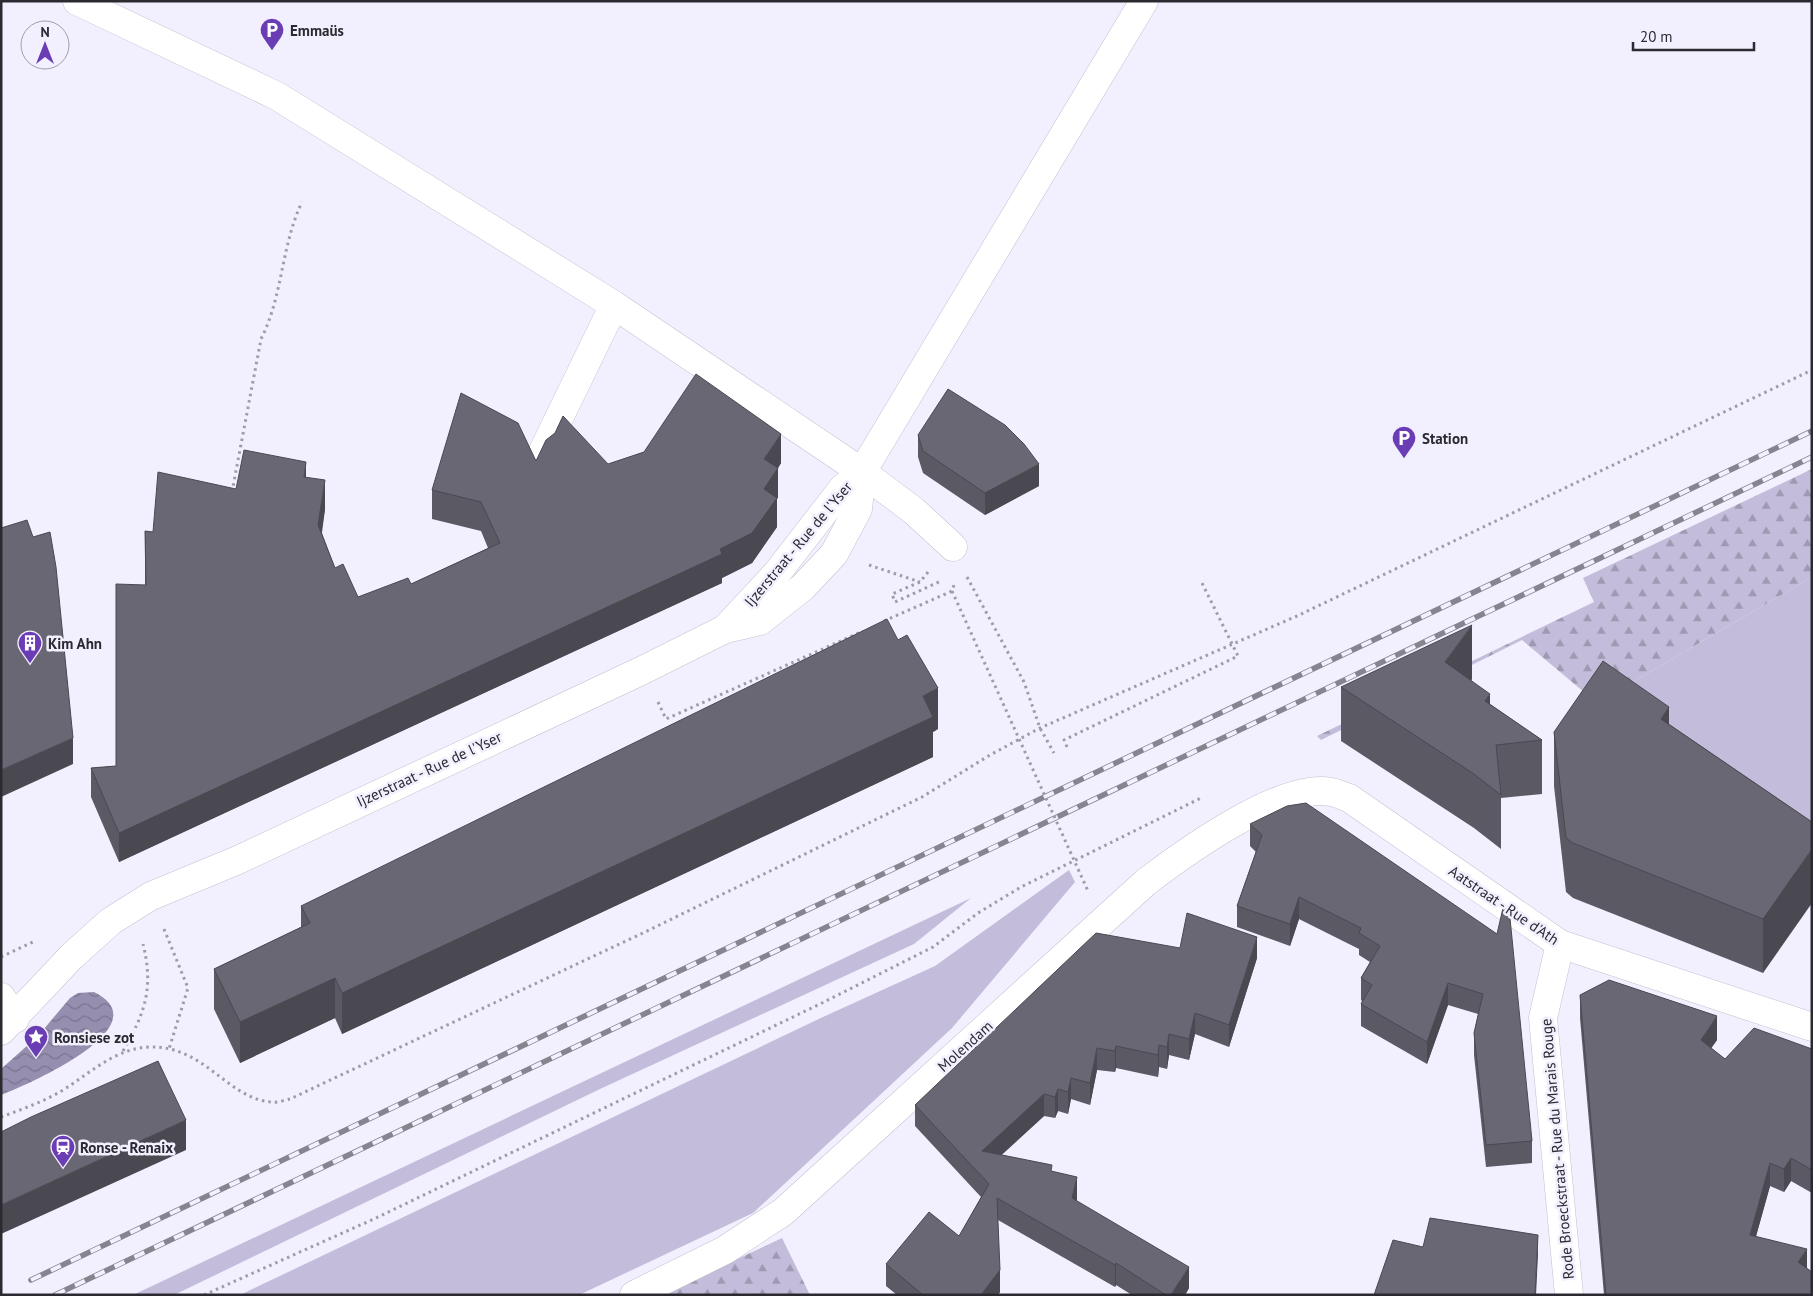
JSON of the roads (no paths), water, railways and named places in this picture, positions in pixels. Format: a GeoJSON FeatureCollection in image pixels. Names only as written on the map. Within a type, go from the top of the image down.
{"type":"FeatureCollection","features":[{"type":"Feature","properties":{"kind":"street"},"geometry":{"type":"LineString","coordinates":[[77,1],[277,96],[614,305],[862,472],[914,511],[953,547]]}},
{"type":"Feature","properties":{"kind":"street"},"geometry":{"type":"LineString","coordinates":[[862,472],[1144,1]]}},
{"type":"Feature","properties":{"kind":"street"},"geometry":{"type":"LineString","coordinates":[[541,455],[614,305]]}},
{"type":"Feature","properties":{"kind":"street","name":"Ijzerstraat - Rue de l'Yser"},"geometry":{"type":"LineString","coordinates":[[6,1015],[111,921],[131,907],[641,671],[725,629],[760,621],[803,587],[834,554],[858,509],[862,472]]}},
{"type":"Feature","properties":{"kind":"street","name":"Ijzerstraat - Rue de l'Yser"},"geometry":{"type":"LineString","coordinates":[[725,629],[776,573],[842,489],[862,472]]}},
{"type":"Feature","properties":{"kind":"street","name":"Aatstraat - Rue d'Ath"},"geometry":{"type":"LineString","coordinates":[[1295,795],[1330,791],[1349,798],[1560,944],[1812,1027]]}},
{"type":"Feature","properties":{"kind":"street","name":"Molendam"},"geometry":{"type":"LineString","coordinates":[[634,1295],[725,1250],[783,1212],[1146,882],[1180,856],[1263,807],[1295,795]]}},
{"type":"Feature","properties":{"kind":"street","name":"Rode Broeckstraat - Rue du Marais Rouge"},"geometry":{"type":"LineString","coordinates":[[1560,944],[1543,1018],[1569,1295]]}},
{"type":"Feature","properties":{"kind":"water"},"geometry":{"type":"Polygon","coordinates":[[[94,992],[111,1006],[112,1021],[102,1037],[60,1067],[1,1095],[1,1069],[38,1036],[70,998],[78,993],[94,992]]]}},
{"type":"Feature","properties":{"kind":"railway"},"geometry":{"type":"LineString","coordinates":[[31,1280],[1812,431]]}},
{"type":"Feature","properties":{"kind":"railway"},"geometry":{"type":"LineString","coordinates":[[55,1295],[1812,457]]}},
{"type":"Feature","properties":{"kind":"place","name":"Emmaüs"},"geometry":{"type":"Point","coordinates":[272,51]}},
{"type":"Feature","properties":{"kind":"place","name":"Station"},"geometry":{"type":"Point","coordinates":[1404,459]}},
{"type":"Feature","properties":{"kind":"place","name":"Kim Ahn"},"geometry":{"type":"Point","coordinates":[30,664]}},
{"type":"Feature","properties":{"kind":"place","name":"Ronsiese zot"},"geometry":{"type":"Point","coordinates":[36,1058]}},
{"type":"Feature","properties":{"kind":"place","name":"Ronse - Renaix"},"geometry":{"type":"Point","coordinates":[63,1168]}}]}
